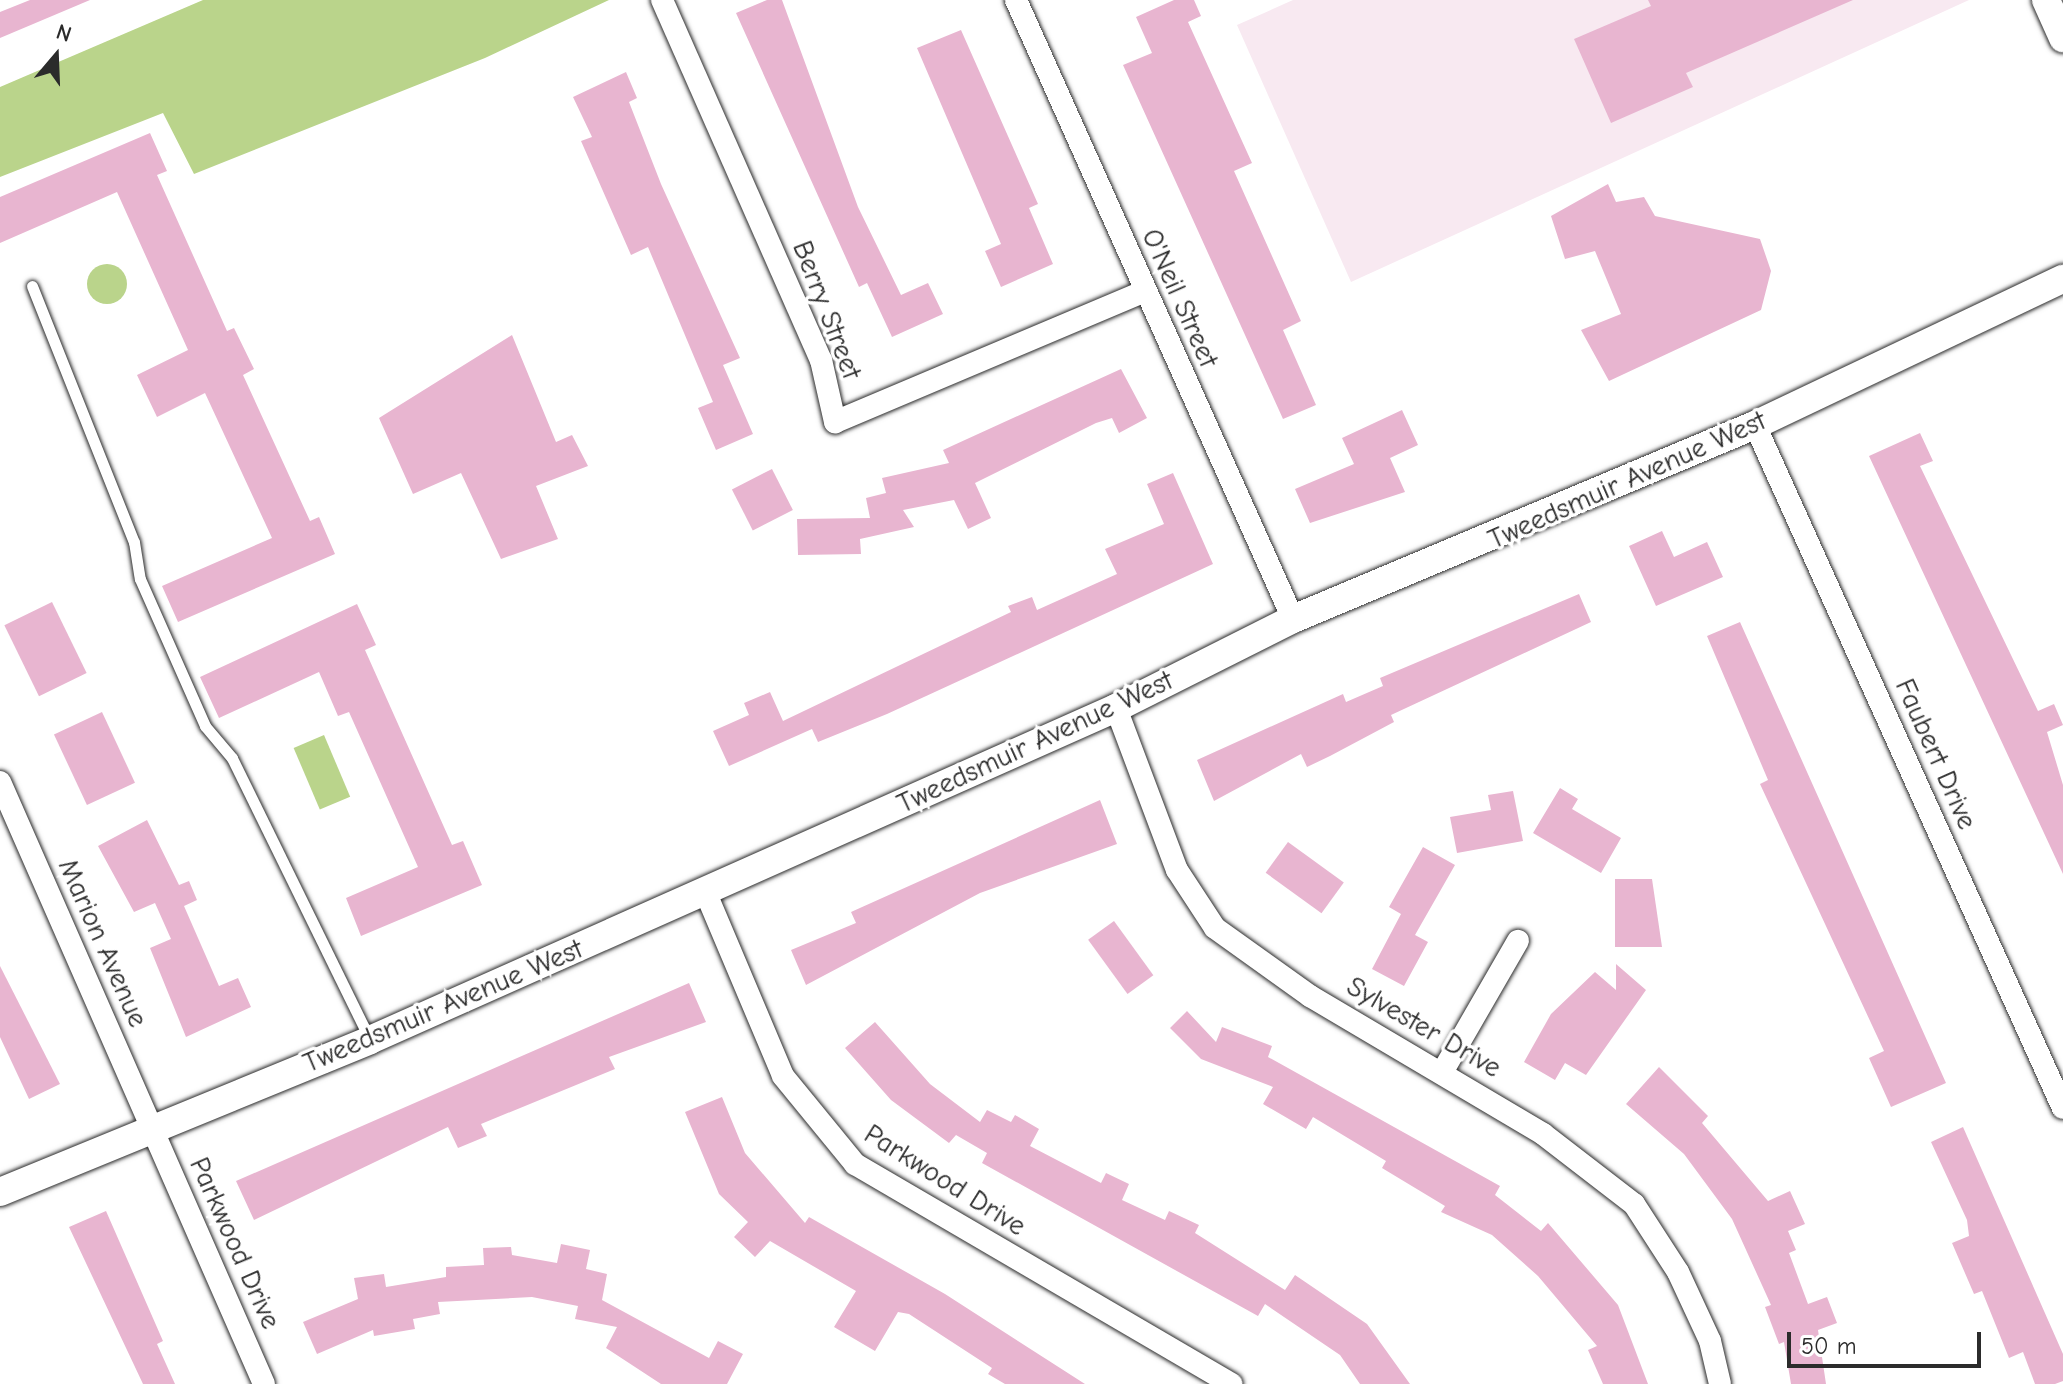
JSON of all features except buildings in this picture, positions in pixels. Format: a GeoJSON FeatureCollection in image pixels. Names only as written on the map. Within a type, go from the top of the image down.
{"type":"FeatureCollection","features":[{"type":"Feature","properties":{"kind":"street","name":"Berry Street"},"geometry":{"type":"LineString","coordinates":[[662,0],[821,360],[835,422],[1145,291]]}},
{"type":"Feature","properties":{"kind":"street","name":"O'Neil Street"},"geometry":{"type":"LineString","coordinates":[[1016,0],[1293,619]]}},
{"type":"Feature","properties":{"kind":"street"},"geometry":{"type":"LineString","coordinates":[[2046,0],[2063,38]]}},
{"type":"Feature","properties":{"kind":"street","name":"Tweedsmuir Avenue West"},"geometry":{"type":"LineString","coordinates":[[0,1192],[370,1040],[1116,708],[1293,619],[1755,425],[2063,279]]}},
{"type":"Feature","properties":{"kind":"street","name":"Faubert Drive"},"geometry":{"type":"LineString","coordinates":[[1755,425],[2063,1108]]}},
{"type":"Feature","properties":{"kind":"street","name":"Sylvester Drive"},"geometry":{"type":"LineString","coordinates":[[1116,708],[1177,870],[1215,928],[1310,996],[1444,1069],[1634,1204],[1678,1272],[1710,1341],[1720,1384]]}},
{"type":"Feature","properties":{"kind":"street","name":"Marion Avenue"},"geometry":{"type":"LineString","coordinates":[[0,782],[150,1128]]}},
{"type":"Feature","properties":{"kind":"street","name":"Parkwood Drive"},"geometry":{"type":"LineString","coordinates":[[705,891],[783,1076],[855,1164],[1232,1384]]}},
{"type":"Feature","properties":{"kind":"street"},"geometry":{"type":"LineString","coordinates":[[1444,1069],[1518,941]]}},
{"type":"Feature","properties":{"kind":"street","name":"Parkwood Drive"},"geometry":{"type":"LineString","coordinates":[[150,1128],[264,1384]]}},
{"type":"Feature","properties":{"kind":"lane"},"geometry":{"type":"LineString","coordinates":[[32,286],[134,542],[140,579],[205,726],[232,758],[370,1040]]}},
{"type":"Feature","properties":{"kind":"shaded area"},"geometry":{"type":"Polygon","coordinates":[[[1293,0],[1969,0],[1351,282],[1237,25],[1293,0]]]}},
{"type":"Feature","properties":{"kind":"green space"},"geometry":{"type":"Polygon","coordinates":[[[203,0],[609,0],[485,58],[194,174],[163,113],[0,177],[0,87],[203,0]]]}},
{"type":"Feature","properties":{"kind":"green space"},"geometry":{"type":"Polygon","coordinates":[[[107,264],[121,270],[127,284],[121,298],[107,304],[93,298],[87,284],[93,270],[107,264]]]}},
{"type":"Feature","properties":{"kind":"green space"},"geometry":{"type":"Polygon","coordinates":[[[324,735],[350,797],[320,810],[294,748],[324,735]]]}}]}
